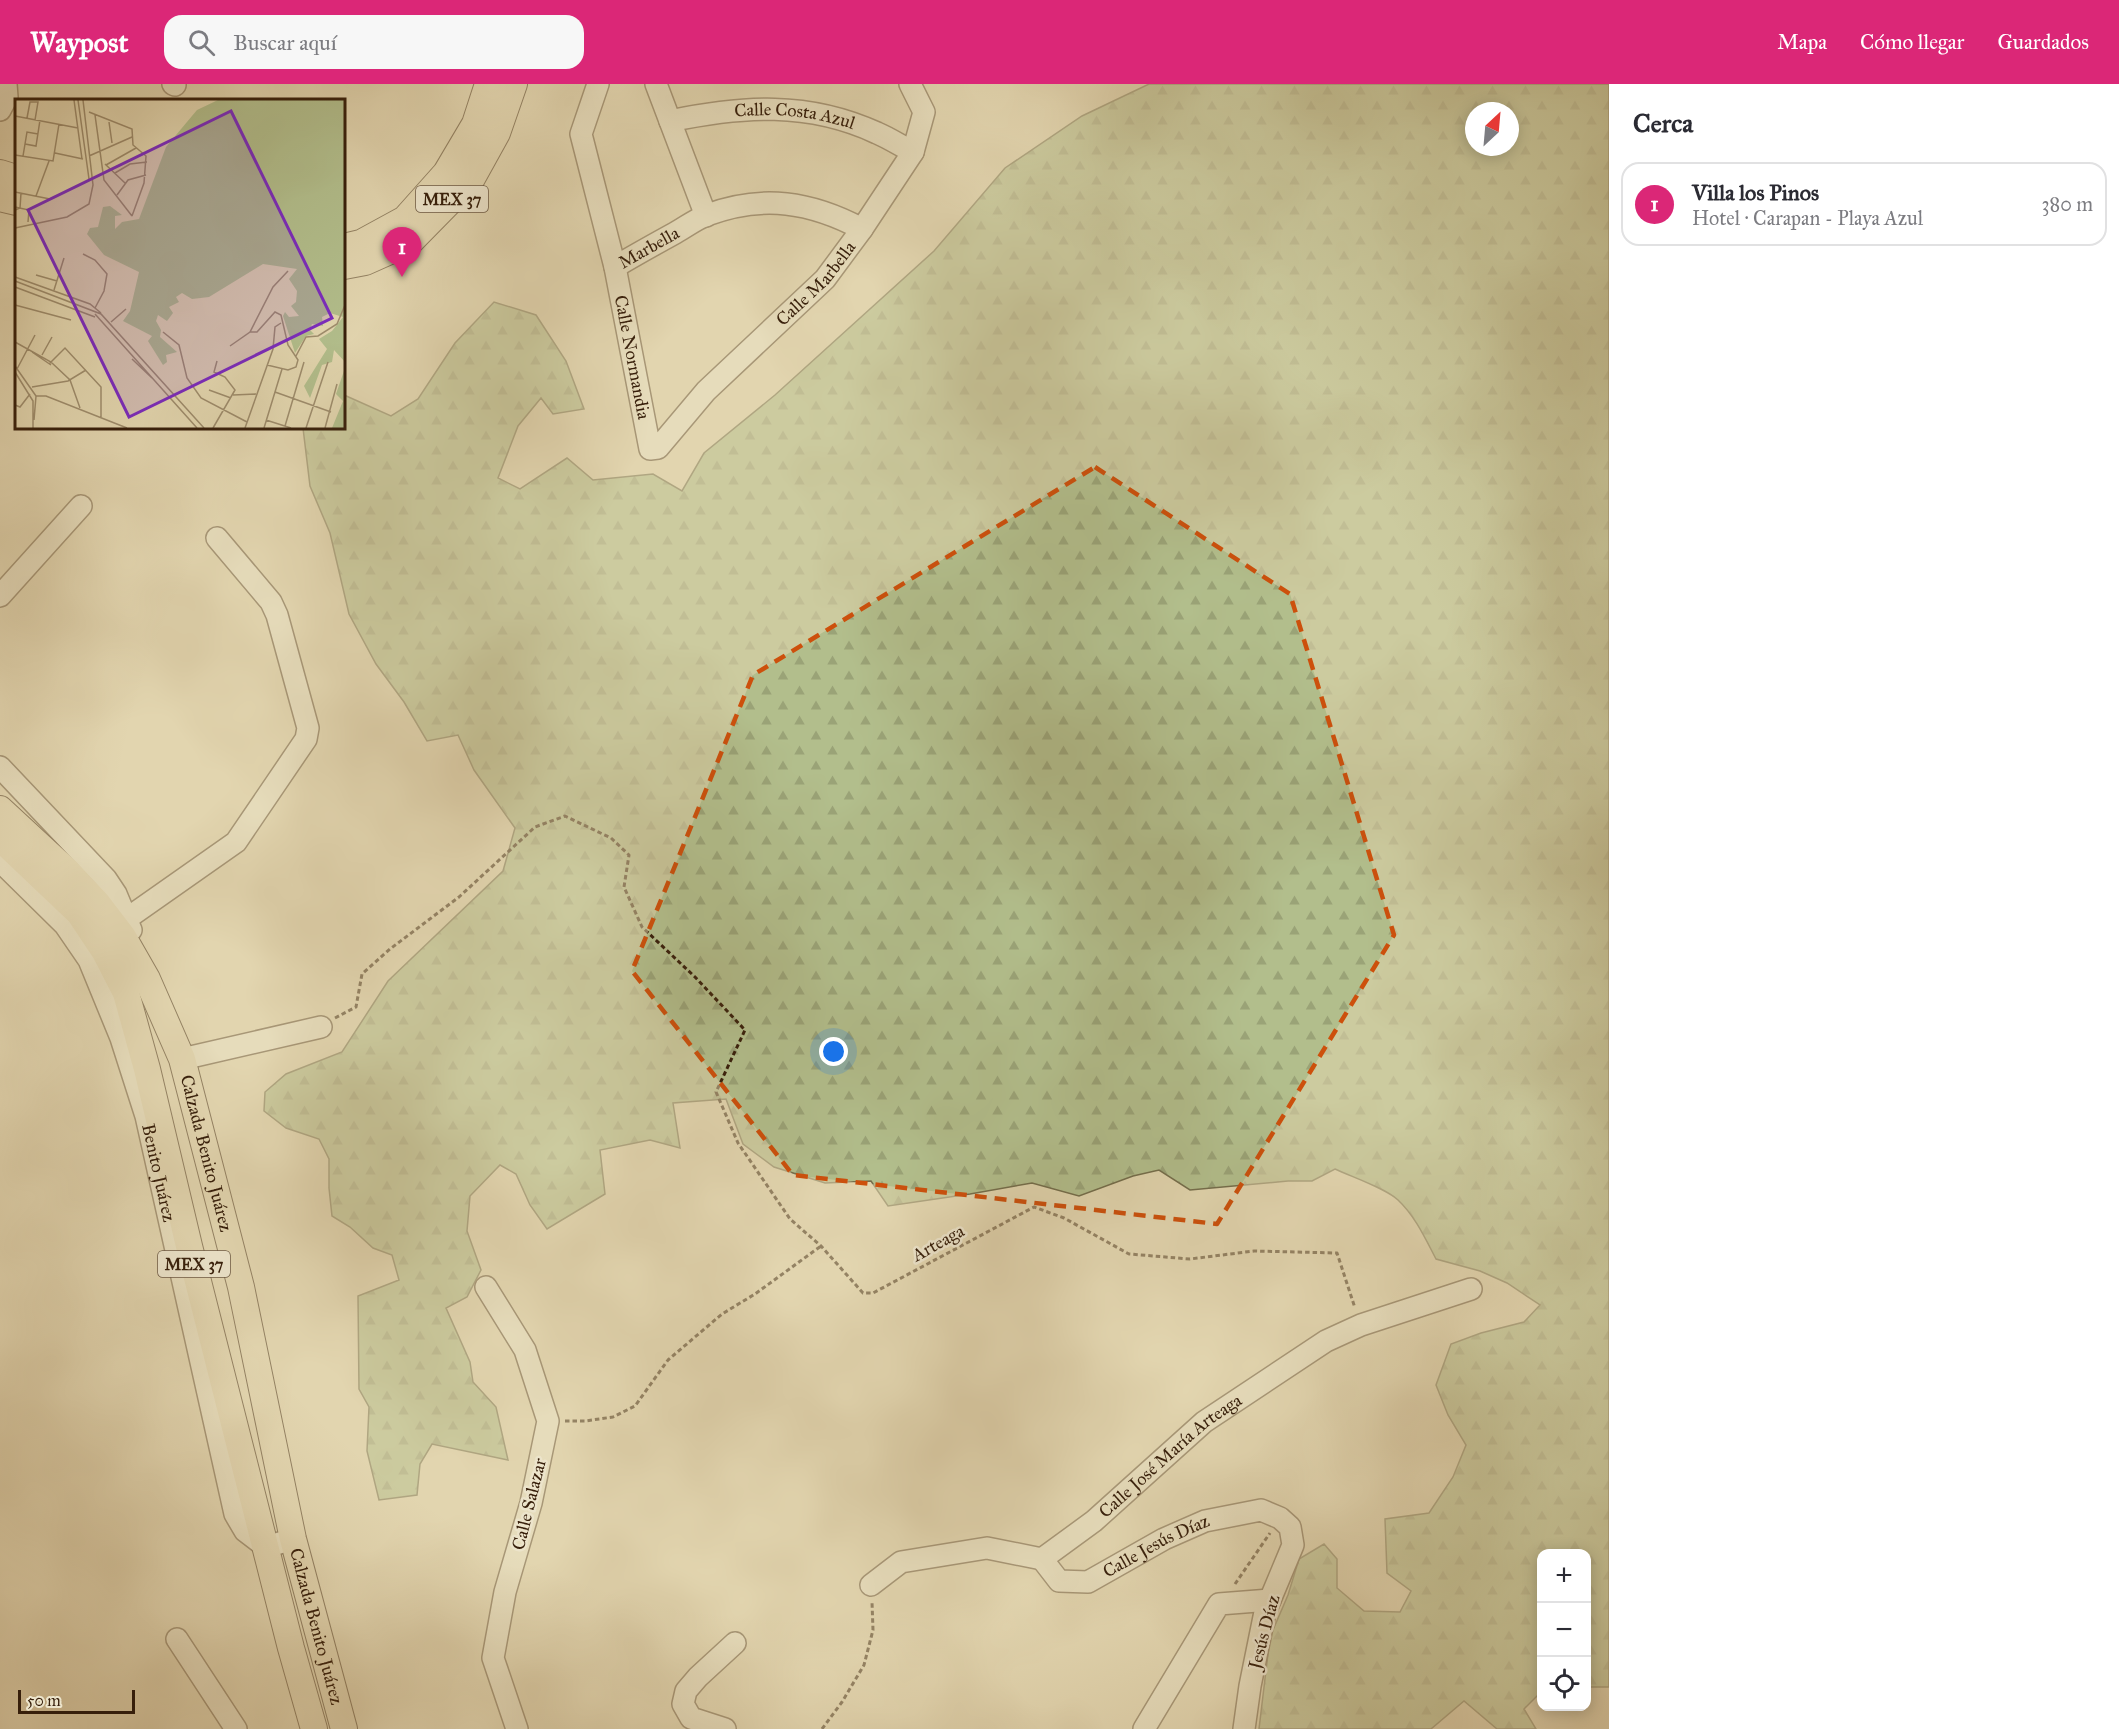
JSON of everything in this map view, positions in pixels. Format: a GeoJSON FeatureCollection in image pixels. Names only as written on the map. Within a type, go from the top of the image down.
{"type":"FeatureCollection","features":[{"type":"Feature","properties":{"kind":"main road","name":"MEX 37"},"geometry":{"type":"LineString","coordinates":[[345,246],[361,243],[405,219],[446,173],[475,124],[488,84]]}},
{"type":"Feature","properties":{"kind":"main road","name":"MEX 37"},"geometry":{"type":"LineString","coordinates":[[345,266],[365,262],[411,242],[471,180],[497,133],[514,84]]}},
{"type":"Feature","properties":{"kind":"main road"},"geometry":{"type":"LineString","coordinates":[[0,173],[15,178]]}},
{"type":"Feature","properties":{"kind":"main road"},"geometry":{"type":"LineString","coordinates":[[0,198],[15,202]]}},
{"type":"Feature","properties":{"kind":"main road","name":"Calzada Benito Juárez"},"geometry":{"type":"LineString","coordinates":[[0,809],[74,878],[97,903],[121,923],[182,1059],[241,1287],[293,1539],[344,1729]]}},
{"type":"Feature","properties":{"kind":"main road","name":"Calzada Benito Juárez"},"geometry":{"type":"LineString","coordinates":[[0,838],[79,913],[105,952],[126,993],[291,1648],[314,1729]]}},
{"type":"Feature","properties":{"kind":"main road"},"geometry":{"type":"LineString","coordinates":[[291,1648],[319,1642]]}},
{"type":"Feature","properties":{"kind":"street"},"geometry":{"type":"LineString","coordinates":[[0,110],[7,98],[6,84]]}},
{"type":"Feature","properties":{"kind":"street","name":"Marbella"},"geometry":{"type":"LineString","coordinates":[[598,84],[581,134],[615,267],[706,216],[736,207],[765,202],[813,208],[838,216],[862,229]]}},
{"type":"Feature","properties":{"kind":"street"},"geometry":{"type":"LineString","coordinates":[[656,84],[706,216]]}},
{"type":"Feature","properties":{"kind":"street","name":"Calle Marbella"},"geometry":{"type":"LineString","coordinates":[[650,449],[658,448],[705,391],[825,279],[862,229],[913,152],[924,112],[910,84]]}},
{"type":"Feature","properties":{"kind":"street","name":"Calle Costa Azul"},"geometry":{"type":"LineString","coordinates":[[670,121],[752,108],[794,110],[836,118],[876,132],[913,152]]}},
{"type":"Feature","properties":{"kind":"street","name":"Calle Normandia"},"geometry":{"type":"LineString","coordinates":[[615,267],[650,449]]}},
{"type":"Feature","properties":{"kind":"street"},"geometry":{"type":"LineString","coordinates":[[0,596],[81,506]]}},
{"type":"Feature","properties":{"kind":"street"},"geometry":{"type":"LineString","coordinates":[[0,766],[106,879],[121,923],[236,842],[306,739],[309,728],[277,615],[271,602],[217,538]]}},
{"type":"Feature","properties":{"kind":"street","name":"Benito Juárez"},"geometry":{"type":"LineString","coordinates":[[0,861],[65,925],[83,951],[89,960],[121,1038],[146,1116],[235,1514],[245,1531],[266,1547]]}},
{"type":"Feature","properties":{"kind":"street"},"geometry":{"type":"LineString","coordinates":[[182,1059],[321,1026]]}},
{"type":"Feature","properties":{"kind":"street","name":"Calle Salazar"},"geometry":{"type":"LineString","coordinates":[[486,1287],[525,1350],[548,1421],[531,1503],[505,1592],[493,1658],[517,1729]]}},
{"type":"Feature","properties":{"kind":"street","name":"Calle José María Arteaga"},"geometry":{"type":"LineString","coordinates":[[1042,1559],[1094,1521],[1204,1422],[1326,1341],[1361,1325],[1471,1289]]}},
{"type":"Feature","properties":{"kind":"street","name":"Calle Jesús Díaz"},"geometry":{"type":"LineString","coordinates":[[1042,1559],[1059,1581],[1088,1582],[1164,1539],[1204,1521],[1261,1510],[1280,1518]]}},
{"type":"Feature","properties":{"kind":"street","name":"Jesús Díaz"},"geometry":{"type":"LineString","coordinates":[[1244,1729],[1265,1612],[1293,1545],[1290,1527],[1280,1518]]}},
{"type":"Feature","properties":{"kind":"street"},"geometry":{"type":"LineString","coordinates":[[266,1547],[293,1539]]}},
{"type":"Feature","properties":{"kind":"street"},"geometry":{"type":"LineString","coordinates":[[871,1585],[901,1562],[987,1548],[1042,1559]]}},
{"type":"Feature","properties":{"kind":"street"},"geometry":{"type":"LineString","coordinates":[[1144,1729],[1213,1613],[1270,1600]]}},
{"type":"Feature","properties":{"kind":"street"},"geometry":{"type":"LineString","coordinates":[[177,1640],[236,1729]]}},
{"type":"Feature","properties":{"kind":"street"},"geometry":{"type":"LineString","coordinates":[[725,1729],[691,1718],[683,1704],[686,1691],[735,1642]]}},
{"type":"Feature","properties":{"kind":"path"},"geometry":{"type":"LineString","coordinates":[[321,1026],[356,1007],[362,974],[390,949],[459,897],[535,827],[565,816],[611,838],[629,855],[624,887],[642,927],[695,976],[745,1030],[717,1092],[738,1143],[790,1219],[821,1246],[755,1294],[722,1314],[668,1360],[635,1406],[614,1417],[585,1421],[548,1421]]}},
{"type":"Feature","properties":{"kind":"path","name":"Arteaga"},"geometry":{"type":"LineString","coordinates":[[821,1246],[863,1293],[873,1293],[1034,1207],[1064,1218],[1129,1254],[1190,1259],[1254,1251],[1337,1253],[1361,1325]]}},
{"type":"Feature","properties":{"kind":"path"},"geometry":{"type":"LineString","coordinates":[[1213,1613],[1241,1577],[1280,1518]]}},
{"type":"Feature","properties":{"kind":"path"},"geometry":{"type":"LineString","coordinates":[[822,1729],[842,1702],[864,1665],[873,1630],[871,1585]]}},
{"type":"Feature","properties":{"kind":"highlighted area"},"geometry":{"type":"Polygon","coordinates":[[[1095,467],[1290,594],[1394,935],[1217,1224],[793,1175],[632,971],[753,675],[1095,467]]]}},
{"type":"Feature","properties":{"kind":"green space"},"geometry":{"type":"Polygon","coordinates":[[[1149,84],[1609,84],[1609,1687],[1591,1687],[1591,1549],[1537,1549],[1537,1696],[1524,1709],[1536,1729],[1497,1729],[1464,1701],[1431,1729],[1259,1729],[1270,1637],[1288,1595],[1299,1559],[1324,1544],[1337,1559],[1337,1588],[1364,1611],[1400,1612],[1411,1591],[1387,1573],[1385,1519],[1429,1513],[1453,1477],[1466,1445],[1448,1415],[1436,1385],[1451,1344],[1481,1333],[1524,1322],[1540,1305],[1507,1283],[1480,1271],[1436,1259],[1410,1213],[1398,1200],[1377,1187],[1335,1169],[1312,1181],[1190,1190],[1159,1170],[1133,1176],[1079,1196],[1032,1183],[888,1206],[871,1181],[825,1183],[774,1167],[743,1144],[726,1099],[673,1103],[680,1148],[650,1140],[600,1150],[605,1194],[547,1229],[530,1205],[516,1174],[500,1165],[470,1196],[467,1231],[481,1270],[467,1297],[446,1308],[470,1362],[473,1382],[496,1407],[508,1460],[432,1444],[420,1464],[417,1495],[379,1500],[367,1451],[369,1407],[359,1389],[358,1296],[399,1280],[392,1255],[373,1248],[350,1227],[332,1216],[329,1159],[319,1139],[286,1128],[264,1111],[265,1092],[286,1074],[342,1052],[388,981],[503,871],[515,828],[474,770],[458,735],[427,741],[404,702],[376,664],[349,614],[330,533],[310,486],[303,429],[345,429],[345,395],[391,416],[418,399],[455,343],[494,302],[536,315],[566,361],[584,409],[553,414],[541,398],[518,426],[498,478],[520,489],[567,458],[593,480],[653,474],[682,491],[704,453],[775,395],[934,251],[1005,168],[1082,116],[1149,84]]]}},
{"type":"Feature","properties":{"kind":"place","name":"Villa los Pinos"},"geometry":{"type":"Point","coordinates":[402,277]}}]}
